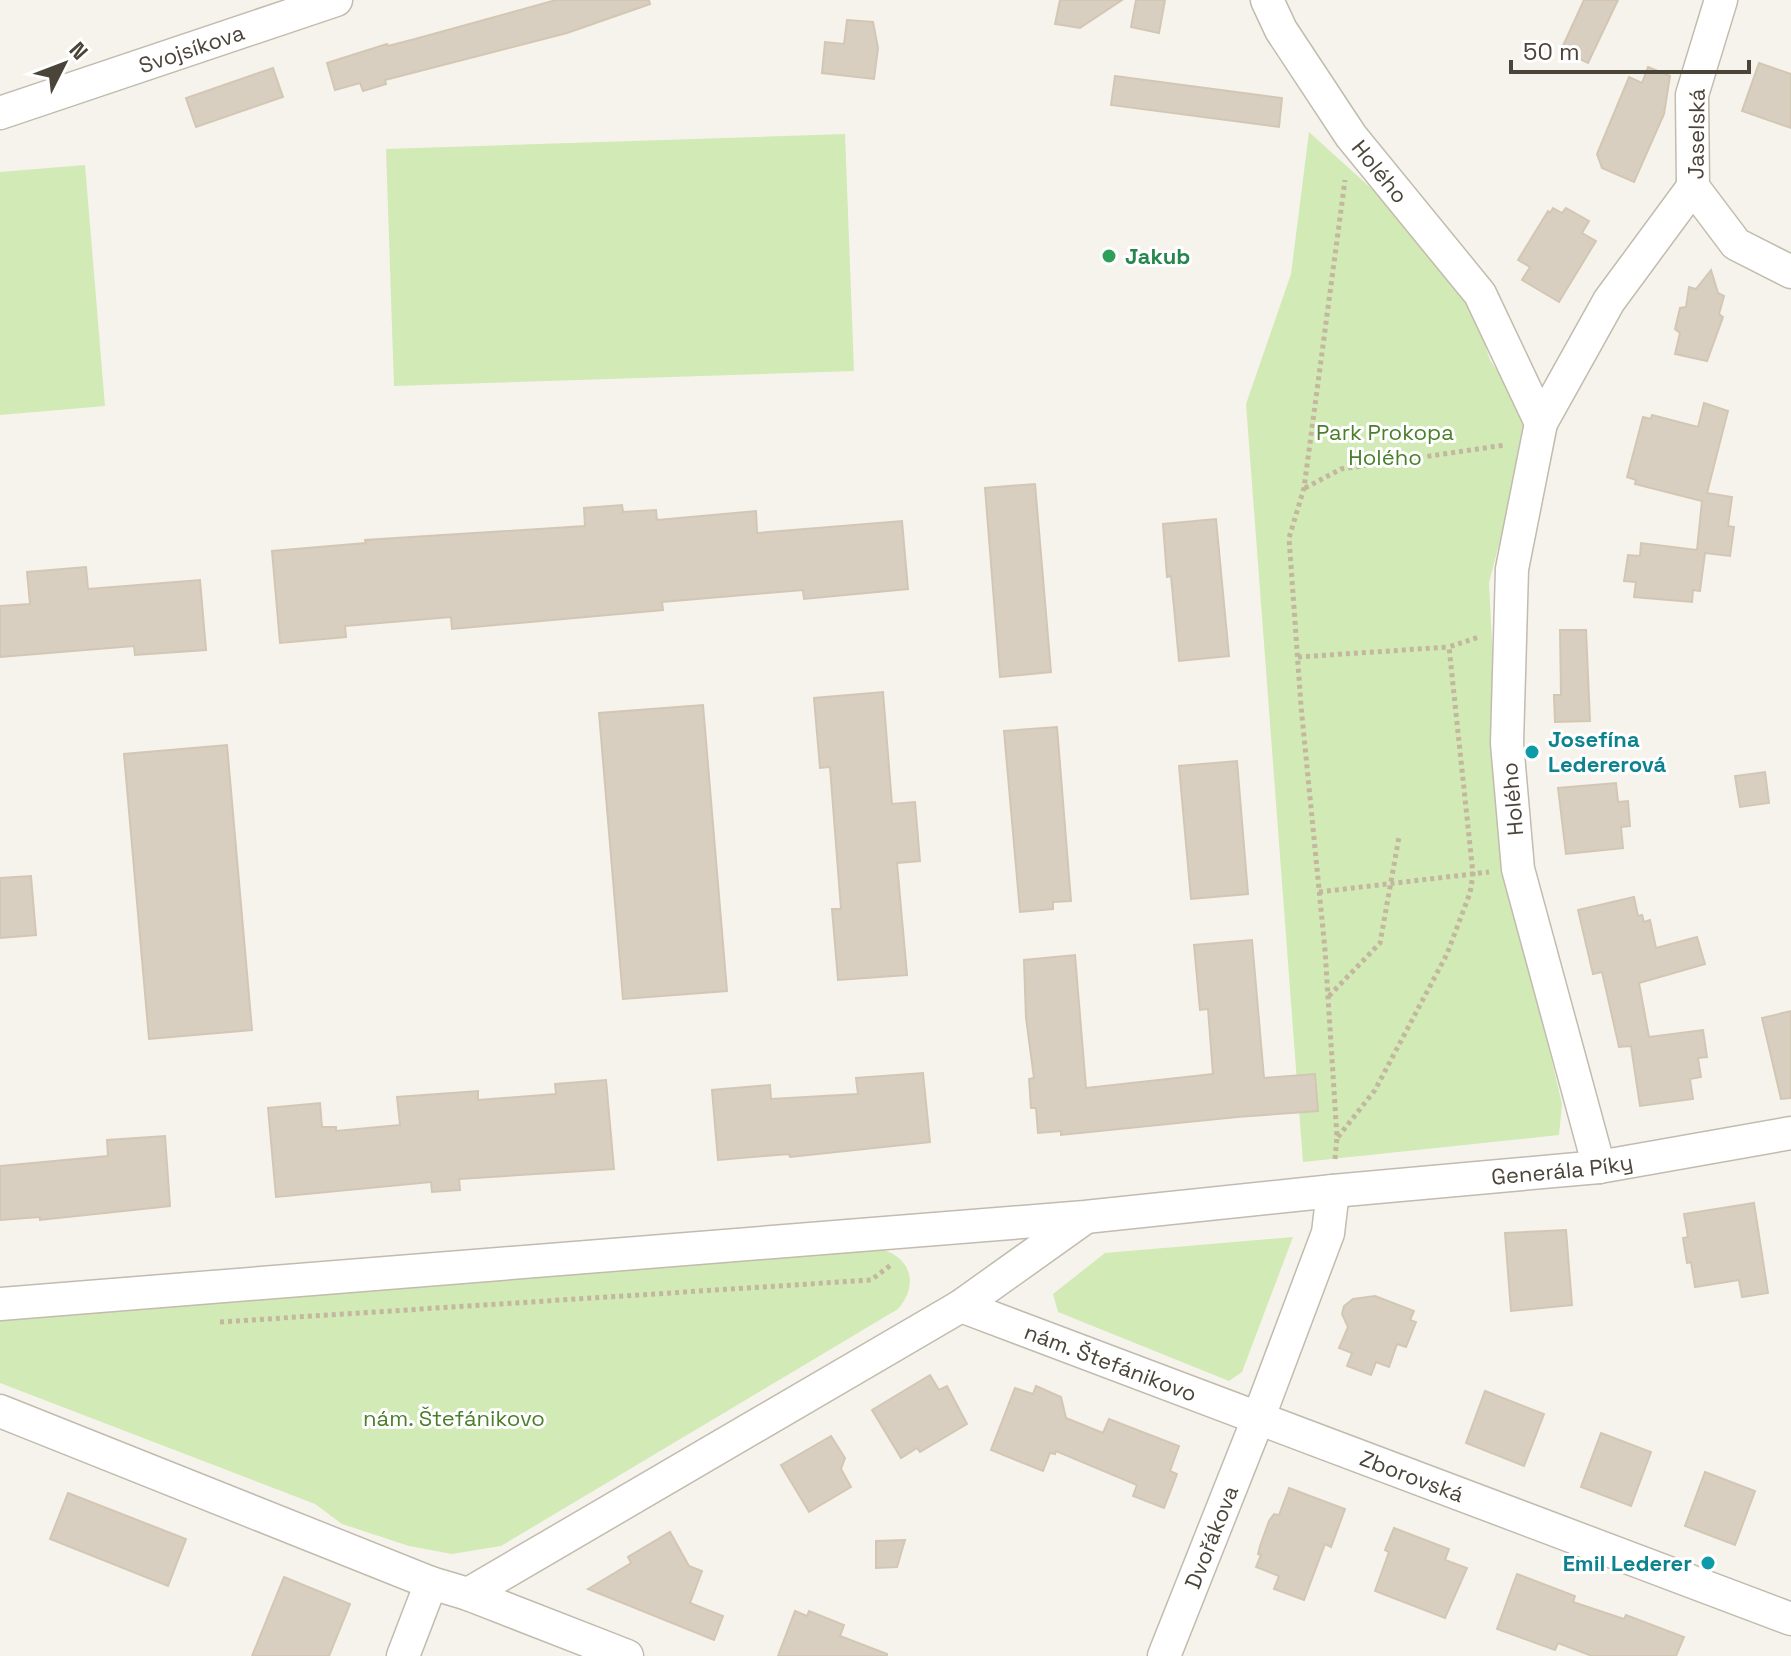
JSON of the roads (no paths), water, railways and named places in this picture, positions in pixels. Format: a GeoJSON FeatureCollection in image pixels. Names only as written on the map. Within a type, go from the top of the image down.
{"type":"FeatureCollection","features":[{"type":"Feature","properties":{"kind":"street","name":"Svojsíkova"},"geometry":{"type":"LineString","coordinates":[[0,113],[336,0]]}},
{"type":"Feature","properties":{"kind":"street","name":"Holého"},"geometry":{"type":"LineString","coordinates":[[1267,0],[1281,30],[1351,136],[1480,294],[1540,432]]}},
{"type":"Feature","properties":{"kind":"street","name":"Jaselská"},"geometry":{"type":"LineString","coordinates":[[1721,0],[1692,95],[1693,187],[1736,244],[1791,272]]}},
{"type":"Feature","properties":{"kind":"street","name":"Holého"},"geometry":{"type":"LineString","coordinates":[[1599,1167],[1518,869],[1507,743],[1512,569],[1540,432],[1609,301],[1693,187]]}},
{"type":"Feature","properties":{"kind":"street","name":"Generála Píky"},"geometry":{"type":"LineString","coordinates":[[1333,1191],[1599,1167],[1791,1133]]}},
{"type":"Feature","properties":{"kind":"street"},"geometry":{"type":"LineString","coordinates":[[0,1304],[1085,1217],[1333,1191],[1328,1233],[1258,1419]]}},
{"type":"Feature","properties":{"kind":"street"},"geometry":{"type":"LineString","coordinates":[[468,1594],[961,1306],[1085,1217]]}},
{"type":"Feature","properties":{"kind":"street","name":"nám. Štefánikovo"},"geometry":{"type":"LineString","coordinates":[[961,1306],[1258,1419]]}},
{"type":"Feature","properties":{"kind":"street"},"geometry":{"type":"LineString","coordinates":[[0,1411],[431,1583],[468,1594],[627,1656]]}},
{"type":"Feature","properties":{"kind":"street","name":"Zborovská"},"geometry":{"type":"LineString","coordinates":[[1258,1419],[1791,1619]]}},
{"type":"Feature","properties":{"kind":"street","name":"Dvořákova"},"geometry":{"type":"LineString","coordinates":[[1164,1656],[1258,1419]]}},
{"type":"Feature","properties":{"kind":"street"},"geometry":{"type":"LineString","coordinates":[[403,1656],[431,1583]]}},
{"type":"Feature","properties":{"kind":"place","name":"Jakub"},"geometry":{"type":"Point","coordinates":[1109,256]}},
{"type":"Feature","properties":{"kind":"place","name":"Josefína Ledererová"},"geometry":{"type":"Point","coordinates":[1532,752]}},
{"type":"Feature","properties":{"kind":"place","name":"Emil Lederer"},"geometry":{"type":"Point","coordinates":[1708,1563]}},
{"type":"Feature","properties":{"kind":"park label","name":"Park Prokopa Holého"},"geometry":{"type":"Point","coordinates":[1385,444]}}]}
